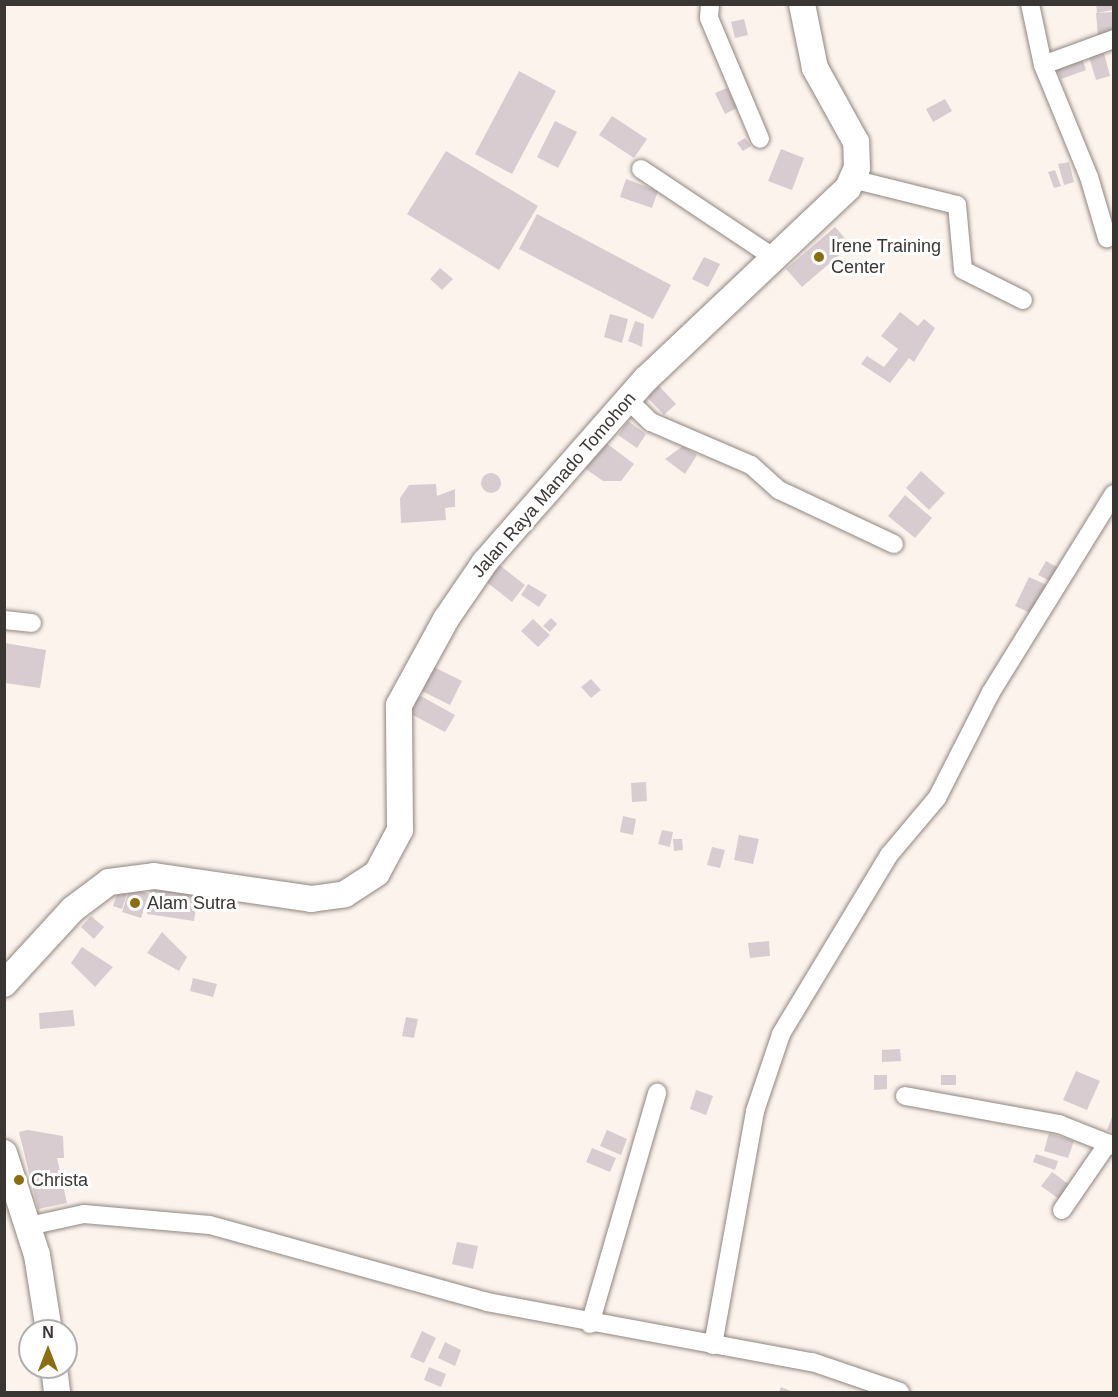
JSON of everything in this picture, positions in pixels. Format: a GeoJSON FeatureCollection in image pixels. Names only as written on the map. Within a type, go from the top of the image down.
{"type":"FeatureCollection","features":[{"type":"Feature","properties":{"kind":"highway"},"geometry":{"type":"LineString","coordinates":[[802,4],[815,68],[856,142],[852,179]]}},
{"type":"Feature","properties":{"kind":"highway","name":"Jalan Raya Manado Tomohon"},"geometry":{"type":"LineString","coordinates":[[4,984],[73,909],[109,882],[154,876],[311,898],[345,894],[377,873],[400,830],[396,733],[404,691],[485,562],[628,400],[773,257],[840,198],[852,179]]}},
{"type":"Feature","properties":{"kind":"highway"},"geometry":{"type":"LineString","coordinates":[[4,1153],[46,1319]]}},
{"type":"Feature","properties":{"kind":"street"},"geometry":{"type":"LineString","coordinates":[[710,4],[709,18],[760,140]]}},
{"type":"Feature","properties":{"kind":"street"},"geometry":{"type":"LineString","coordinates":[[1030,4],[1042,65],[1089,177],[1107,238]]}},
{"type":"Feature","properties":{"kind":"street"},"geometry":{"type":"LineString","coordinates":[[1042,65],[1113,39]]}},
{"type":"Feature","properties":{"kind":"street"},"geometry":{"type":"LineString","coordinates":[[640,169],[773,257]]}},
{"type":"Feature","properties":{"kind":"street"},"geometry":{"type":"LineString","coordinates":[[852,179],[957,205],[963,270],[1023,300]]}},
{"type":"Feature","properties":{"kind":"street"},"geometry":{"type":"LineString","coordinates":[[628,400],[651,422],[751,465],[779,490],[894,544]]}},
{"type":"Feature","properties":{"kind":"street"},"geometry":{"type":"LineString","coordinates":[[713,1345],[755,1111],[781,1034],[889,855],[937,798],[991,693],[1113,495]]}},
{"type":"Feature","properties":{"kind":"street"},"geometry":{"type":"LineString","coordinates":[[4,620],[32,623]]}},
{"type":"Feature","properties":{"kind":"street"},"geometry":{"type":"LineString","coordinates":[[590,1324],[657,1093]]}},
{"type":"Feature","properties":{"kind":"street"},"geometry":{"type":"LineString","coordinates":[[905,1096],[1059,1124],[1111,1144],[1062,1210]]}},
{"type":"Feature","properties":{"kind":"street"},"geometry":{"type":"LineString","coordinates":[[19,1211],[210,1225],[487,1302],[590,1324],[823,1365],[900,1392]]}},
{"type":"Feature","properties":{"kind":"building"},"geometry":{"type":"Polygon","coordinates":[[[1096,4],[1113,4],[1113,10],[1097,13],[1096,4]]]}},
{"type":"Feature","properties":{"kind":"building"},"geometry":{"type":"Polygon","coordinates":[[[1113,12],[1113,35],[1098,36],[1096,13],[1113,12]]]}},
{"type":"Feature","properties":{"kind":"building"},"geometry":{"type":"Polygon","coordinates":[[[744,19],[748,35],[735,38],[731,22],[744,19]]]}},
{"type":"Feature","properties":{"kind":"building"},"geometry":{"type":"Polygon","coordinates":[[[1104,53],[1110,76],[1096,80],[1089,57],[1104,53]]]}},
{"type":"Feature","properties":{"kind":"building"},"geometry":{"type":"Polygon","coordinates":[[[1081,55],[1086,70],[1061,79],[1055,64],[1081,55]]]}},
{"type":"Feature","properties":{"kind":"building"},"geometry":{"type":"Polygon","coordinates":[[[519,71],[556,91],[512,174],[475,154],[519,71]]]}},
{"type":"Feature","properties":{"kind":"building"},"geometry":{"type":"Polygon","coordinates":[[[727,88],[737,108],[725,114],[715,93],[727,88]]]}},
{"type":"Feature","properties":{"kind":"building"},"geometry":{"type":"Polygon","coordinates":[[[945,99],[952,111],[933,122],[926,109],[945,99]]]}},
{"type":"Feature","properties":{"kind":"building"},"geometry":{"type":"Polygon","coordinates":[[[612,116],[647,139],[634,158],[599,135],[612,116]]]}},
{"type":"Feature","properties":{"kind":"building"},"geometry":{"type":"Polygon","coordinates":[[[555,121],[577,132],[558,168],[537,157],[555,121]]]}},
{"type":"Feature","properties":{"kind":"building"},"geometry":{"type":"Polygon","coordinates":[[[745,138],[751,146],[743,151],[737,143],[745,138]]]}},
{"type":"Feature","properties":{"kind":"building"},"geometry":{"type":"Polygon","coordinates":[[[781,149],[804,158],[792,190],[768,181],[781,149]]]}},
{"type":"Feature","properties":{"kind":"building"},"geometry":{"type":"Polygon","coordinates":[[[446,151],[538,206],[499,270],[407,214],[446,151]]]}},
{"type":"Feature","properties":{"kind":"building"},"geometry":{"type":"Polygon","coordinates":[[[1069,162],[1074,182],[1064,185],[1058,164],[1069,162]]]}},
{"type":"Feature","properties":{"kind":"building"},"geometry":{"type":"Polygon","coordinates":[[[1055,170],[1061,186],[1054,188],[1048,172],[1055,170]]]}},
{"type":"Feature","properties":{"kind":"building"},"geometry":{"type":"Polygon","coordinates":[[[626,179],[658,191],[652,208],[620,197],[626,179]]]}},
{"type":"Feature","properties":{"kind":"building"},"geometry":{"type":"Polygon","coordinates":[[[537,214],[671,285],[653,319],[519,249],[537,214]]]}},
{"type":"Feature","properties":{"kind":"building","name":"Irene Training Center"},"geometry":{"type":"Polygon","coordinates":[[[835,227],[851,245],[802,287],[786,269],[835,227]]]}},
{"type":"Feature","properties":{"kind":"building"},"geometry":{"type":"Polygon","coordinates":[[[704,257],[720,264],[708,287],[692,279],[704,257]]]}},
{"type":"Feature","properties":{"kind":"building"},"geometry":{"type":"Polygon","coordinates":[[[440,268],[453,279],[442,290],[430,279],[440,268]]]}},
{"type":"Feature","properties":{"kind":"building"},"geometry":{"type":"Polygon","coordinates":[[[900,312],[918,326],[924,319],[935,328],[914,362],[909,358],[890,383],[861,364],[867,356],[884,367],[898,349],[881,336],[900,312]]]}},
{"type":"Feature","properties":{"kind":"building"},"geometry":{"type":"Polygon","coordinates":[[[610,314],[628,319],[622,343],[604,337],[610,314]]]}},
{"type":"Feature","properties":{"kind":"building"},"geometry":{"type":"Polygon","coordinates":[[[635,321],[644,324],[642,347],[628,341],[635,321]]]}},
{"type":"Feature","properties":{"kind":"building"},"geometry":{"type":"Polygon","coordinates":[[[659,386],[676,404],[664,415],[647,397],[659,386]]]}},
{"type":"Feature","properties":{"kind":"building"},"geometry":{"type":"Polygon","coordinates":[[[628,421],[646,434],[637,448],[618,435],[628,421]]]}},
{"type":"Feature","properties":{"kind":"building"},"geometry":{"type":"Polygon","coordinates":[[[605,442],[634,464],[621,481],[603,481],[580,465],[605,442]]]}},
{"type":"Feature","properties":{"kind":"building"},"geometry":{"type":"Polygon","coordinates":[[[683,446],[697,455],[685,474],[665,459],[683,446]]]}},
{"type":"Feature","properties":{"kind":"building"},"geometry":{"type":"Polygon","coordinates":[[[921,471],[945,493],[929,510],[906,488],[921,471]]]}},
{"type":"Feature","properties":{"kind":"building"},"geometry":{"type":"Polygon","coordinates":[[[491,473],[498,476],[501,483],[498,490],[491,493],[484,490],[481,483],[484,476],[491,473]]]}},
{"type":"Feature","properties":{"kind":"building"},"geometry":{"type":"Polygon","coordinates":[[[436,484],[437,496],[455,489],[455,507],[445,508],[446,520],[401,523],[400,498],[409,485],[436,484]]]}},
{"type":"Feature","properties":{"kind":"building"},"geometry":{"type":"Polygon","coordinates":[[[905,495],[932,518],[915,538],[888,516],[905,495]]]}},
{"type":"Feature","properties":{"kind":"building"},"geometry":{"type":"Polygon","coordinates":[[[1046,561],[1059,568],[1052,582],[1038,575],[1046,561]]]}},
{"type":"Feature","properties":{"kind":"building"},"geometry":{"type":"Polygon","coordinates":[[[497,563],[525,585],[512,602],[484,580],[497,563]]]}},
{"type":"Feature","properties":{"kind":"building"},"geometry":{"type":"Polygon","coordinates":[[[1029,577],[1049,586],[1035,615],[1015,606],[1029,577]]]}},
{"type":"Feature","properties":{"kind":"building"},"geometry":{"type":"Polygon","coordinates":[[[528,584],[547,595],[539,607],[521,595],[528,584]]]}},
{"type":"Feature","properties":{"kind":"building"},"geometry":{"type":"Polygon","coordinates":[[[551,618],[557,624],[550,632],[543,626],[551,618]]]}},
{"type":"Feature","properties":{"kind":"building"},"geometry":{"type":"Polygon","coordinates":[[[533,619],[550,635],[538,647],[521,631],[533,619]]]}},
{"type":"Feature","properties":{"kind":"building"},"geometry":{"type":"Polygon","coordinates":[[[5,643],[46,650],[40,688],[5,683],[5,643]]]}},
{"type":"Feature","properties":{"kind":"building"},"geometry":{"type":"Polygon","coordinates":[[[434,667],[462,681],[450,705],[422,691],[434,667]]]}},
{"type":"Feature","properties":{"kind":"building"},"geometry":{"type":"Polygon","coordinates":[[[591,679],[601,690],[591,698],[581,687],[591,679]]]}},
{"type":"Feature","properties":{"kind":"building"},"geometry":{"type":"Polygon","coordinates":[[[419,695],[455,715],[445,732],[409,713],[419,695]]]}},
{"type":"Feature","properties":{"kind":"building"},"geometry":{"type":"Polygon","coordinates":[[[646,782],[647,801],[632,802],[631,783],[646,782]]]}},
{"type":"Feature","properties":{"kind":"building"},"geometry":{"type":"Polygon","coordinates":[[[623,816],[636,819],[633,835],[620,832],[623,816]]]}},
{"type":"Feature","properties":{"kind":"building"},"geometry":{"type":"Polygon","coordinates":[[[662,830],[673,832],[670,847],[658,844],[662,830]]]}},
{"type":"Feature","properties":{"kind":"building"},"geometry":{"type":"Polygon","coordinates":[[[739,835],[759,839],[753,864],[734,860],[739,835]]]}},
{"type":"Feature","properties":{"kind":"building"},"geometry":{"type":"Polygon","coordinates":[[[673,839],[682,839],[683,850],[674,851],[673,839]]]}},
{"type":"Feature","properties":{"kind":"building"},"geometry":{"type":"Polygon","coordinates":[[[712,847],[725,850],[720,868],[707,865],[712,847]]]}},
{"type":"Feature","properties":{"kind":"building","name":"Alam Sutra"},"geometry":{"type":"Polygon","coordinates":[[[130,887],[149,894],[141,918],[122,912],[130,887]]]}},
{"type":"Feature","properties":{"kind":"building"},"geometry":{"type":"Polygon","coordinates":[[[151,887],[198,894],[194,921],[147,914],[151,887]]]}},
{"type":"Feature","properties":{"kind":"building"},"geometry":{"type":"Polygon","coordinates":[[[118,891],[127,894],[122,909],[113,906],[118,891]]]}},
{"type":"Feature","properties":{"kind":"building"},"geometry":{"type":"Polygon","coordinates":[[[91,916],[104,927],[94,939],[81,927],[91,916]]]}},
{"type":"Feature","properties":{"kind":"building"},"geometry":{"type":"Polygon","coordinates":[[[162,932],[187,957],[179,971],[147,953],[162,932]]]}},
{"type":"Feature","properties":{"kind":"building"},"geometry":{"type":"Polygon","coordinates":[[[769,941],[770,956],[750,958],[748,943],[769,941]]]}},
{"type":"Feature","properties":{"kind":"building"},"geometry":{"type":"Polygon","coordinates":[[[82,947],[113,967],[95,987],[71,963],[82,947]]]}},
{"type":"Feature","properties":{"kind":"building"},"geometry":{"type":"Polygon","coordinates":[[[193,978],[217,984],[213,997],[190,991],[193,978]]]}},
{"type":"Feature","properties":{"kind":"building"},"geometry":{"type":"Polygon","coordinates":[[[73,1010],[75,1026],[40,1029],[39,1013],[73,1010]]]}},
{"type":"Feature","properties":{"kind":"building"},"geometry":{"type":"Polygon","coordinates":[[[406,1017],[418,1019],[414,1038],[402,1036],[406,1017]]]}},
{"type":"Feature","properties":{"kind":"building"},"geometry":{"type":"Polygon","coordinates":[[[900,1049],[901,1061],[882,1062],[882,1050],[900,1049]]]}},
{"type":"Feature","properties":{"kind":"building"},"geometry":{"type":"Polygon","coordinates":[[[1076,1071],[1100,1081],[1087,1110],[1063,1100],[1076,1071]]]}},
{"type":"Feature","properties":{"kind":"building"},"geometry":{"type":"Polygon","coordinates":[[[874,1075],[887,1075],[887,1089],[874,1090],[874,1075]]]}},
{"type":"Feature","properties":{"kind":"building"},"geometry":{"type":"Polygon","coordinates":[[[941,1075],[956,1075],[956,1085],[941,1085],[941,1075]]]}},
{"type":"Feature","properties":{"kind":"building"},"geometry":{"type":"Polygon","coordinates":[[[696,1090],[713,1096],[706,1115],[690,1109],[696,1090]]]}},
{"type":"Feature","properties":{"kind":"building"},"geometry":{"type":"Polygon","coordinates":[[[1113,1114],[1113,1132],[1107,1130],[1113,1114]]]}},
{"type":"Feature","properties":{"kind":"building"},"geometry":{"type":"Polygon","coordinates":[[[28,1130],[63,1136],[64,1158],[57,1158],[67,1203],[38,1209],[19,1132],[28,1130]]]}},
{"type":"Feature","properties":{"kind":"building"},"geometry":{"type":"Polygon","coordinates":[[[607,1130],[627,1139],[621,1155],[600,1146],[607,1130]]]}},
{"type":"Feature","properties":{"kind":"building"},"geometry":{"type":"Polygon","coordinates":[[[1049,1133],[1074,1141],[1068,1158],[1044,1151],[1049,1133]]]}},
{"type":"Feature","properties":{"kind":"building"},"geometry":{"type":"Polygon","coordinates":[[[592,1148],[616,1158],[610,1172],[586,1162],[592,1148]]]}},
{"type":"Feature","properties":{"kind":"building"},"geometry":{"type":"Polygon","coordinates":[[[1036,1154],[1058,1161],[1055,1170],[1033,1162],[1036,1154]]]}},
{"type":"Feature","properties":{"kind":"building"},"geometry":{"type":"Polygon","coordinates":[[[1052,1172],[1074,1188],[1063,1202],[1041,1186],[1052,1172]]]}},
{"type":"Feature","properties":{"kind":"building"},"geometry":{"type":"Polygon","coordinates":[[[457,1242],[478,1246],[473,1269],[452,1264],[457,1242]]]}},
{"type":"Feature","properties":{"kind":"building"},"geometry":{"type":"Polygon","coordinates":[[[422,1331],[436,1338],[424,1363],[410,1357],[422,1331]]]}},
{"type":"Feature","properties":{"kind":"building"},"geometry":{"type":"Polygon","coordinates":[[[445,1342],[461,1350],[455,1366],[438,1358],[445,1342]]]}},
{"type":"Feature","properties":{"kind":"building"},"geometry":{"type":"Polygon","coordinates":[[[429,1367],[446,1374],[441,1387],[424,1380],[429,1367]]]}},
{"type":"Feature","properties":{"kind":"building"},"geometry":{"type":"Polygon","coordinates":[[[781,1387],[793,1392],[779,1392],[781,1387]]]}},
{"type":"Feature","properties":{"kind":"place","name":"Irene Training Center"},"geometry":{"type":"Point","coordinates":[819,257]}},
{"type":"Feature","properties":{"kind":"place","name":"Alam Sutra"},"geometry":{"type":"Point","coordinates":[135,903]}},
{"type":"Feature","properties":{"kind":"place","name":"Christa"},"geometry":{"type":"Point","coordinates":[19,1180]}}]}
